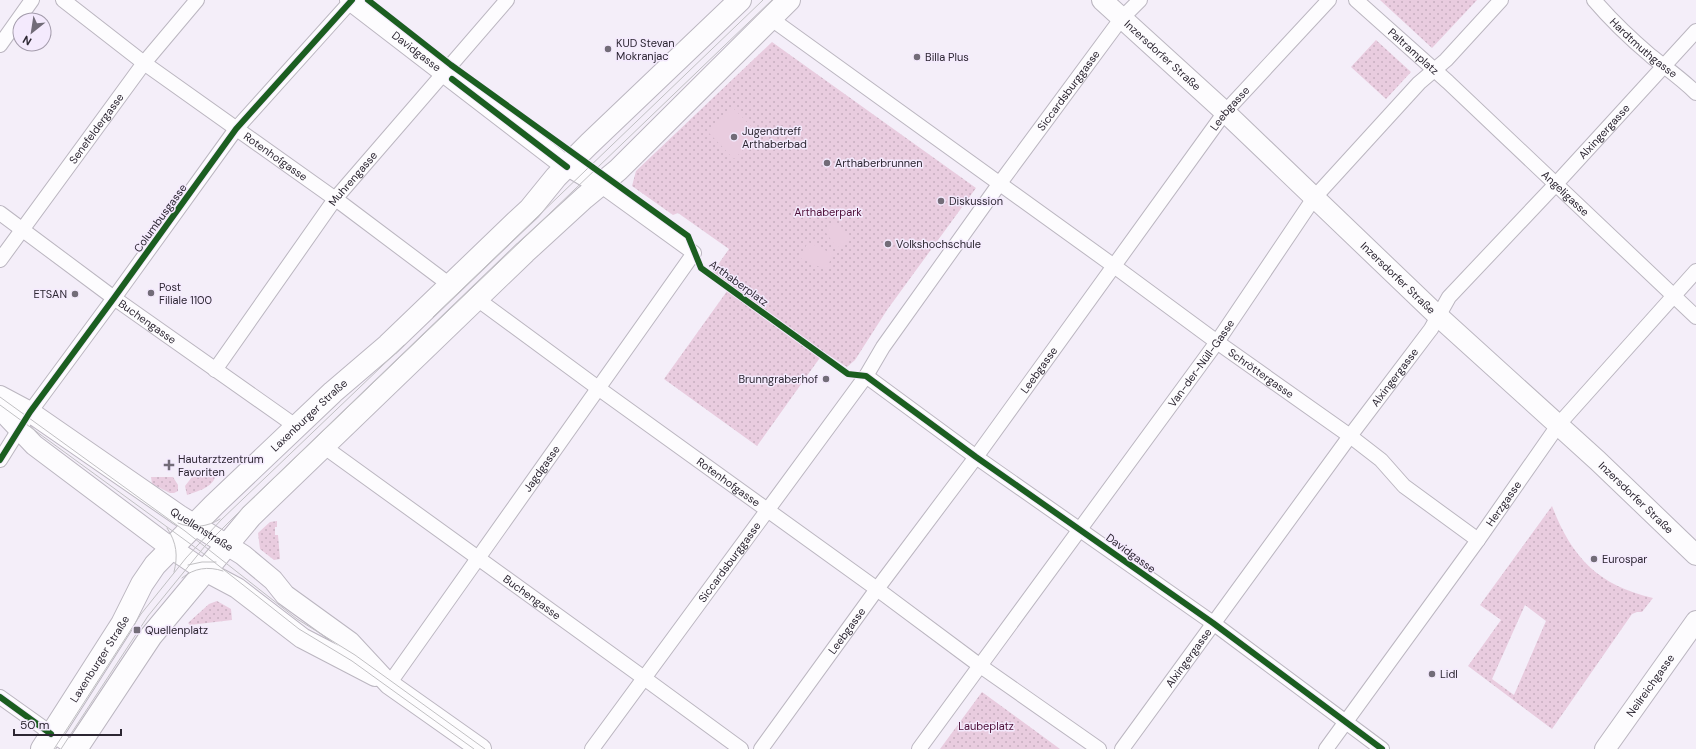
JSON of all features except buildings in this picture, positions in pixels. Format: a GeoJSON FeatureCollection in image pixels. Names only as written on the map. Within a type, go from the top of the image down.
{"type":"FeatureCollection","features":[{"type":"Feature","properties":{"kind":"main road"},"geometry":{"type":"LineString","coordinates":[[567,167],[740,0]]}},
{"type":"Feature","properties":{"kind":"main road"},"geometry":{"type":"LineString","coordinates":[[76,749],[147,642],[206,571],[226,544],[251,516],[555,224],[618,170],[789,0]]}},
{"type":"Feature","properties":{"kind":"main road","name":"Laxenburger Straße"},"geometry":{"type":"LineString","coordinates":[[46,741],[122,624],[146,577],[155,565],[194,525],[333,392],[372,360],[530,209],[567,167]]}},
{"type":"Feature","properties":{"kind":"street"},"geometry":{"type":"LineString","coordinates":[[0,45],[32,0]]}},
{"type":"Feature","properties":{"kind":"street","name":"Rotenhofgasse"},"geometry":{"type":"LineString","coordinates":[[63,0],[144,63],[335,199],[450,285]]}},
{"type":"Feature","properties":{"kind":"street","name":"Senefeldergasse"},"geometry":{"type":"LineString","coordinates":[[0,260],[144,63],[197,0]]}},
{"type":"Feature","properties":{"kind":"street","name":"Davidgasse"},"geometry":{"type":"LineString","coordinates":[[351,0],[567,167],[600,185]]}},
{"type":"Feature","properties":{"kind":"street","name":"Columbusgasse"},"geometry":{"type":"LineString","coordinates":[[0,460],[30,412],[236,129],[351,0]]}},
{"type":"Feature","properties":{"kind":"street","name":"Muhrengasse"},"geometry":{"type":"LineString","coordinates":[[216,370],[335,199],[507,0]]}},
{"type":"Feature","properties":{"kind":"street","name":"Inzersdorfer Straße"},"geometry":{"type":"LineString","coordinates":[[1102,0],[1121,19],[1225,112],[1438,316],[1559,424],[1696,555]]}},
{"type":"Feature","properties":{"kind":"street","name":"Siccardsburggasse"},"geometry":{"type":"LineString","coordinates":[[1000,183],[1121,19],[1140,0]]}},
{"type":"Feature","properties":{"kind":"street","name":"Leebgasse"},"geometry":{"type":"LineString","coordinates":[[761,749],[877,589],[976,457],[1225,112],[1329,0]]}},
{"type":"Feature","properties":{"kind":"street","name":"Paltramplatz"},"geometry":{"type":"LineString","coordinates":[[1356,0],[1434,70],[1446,60],[1501,0]]}},
{"type":"Feature","properties":{"kind":"street","name":"Hardtmuthgasse"},"geometry":{"type":"LineString","coordinates":[[1594,0],[1650,56],[1676,74],[1696,93]]}},
{"type":"Feature","properties":{"kind":"street"},"geometry":{"type":"LineString","coordinates":[[770,18],[1000,183],[884,347],[866,376]]}},
{"type":"Feature","properties":{"kind":"street","name":"Alxingergasse"},"geometry":{"type":"LineString","coordinates":[[1122,749],[1350,436],[1431,329],[1449,297],[1555,185],[1696,31]]}},
{"type":"Feature","properties":{"kind":"street","name":"Angeligasse"},"geometry":{"type":"LineString","coordinates":[[1434,70],[1696,318]]}},
{"type":"Feature","properties":{"kind":"street","name":"Van-der-Nüll-Gasse"},"geometry":{"type":"LineString","coordinates":[[979,665],[1081,529],[1217,342],[1314,198],[1419,83],[1434,70]]}},
{"type":"Feature","properties":{"kind":"street","name":"Schröttergasse"},"geometry":{"type":"LineString","coordinates":[[1000,183],[1217,342],[1350,436],[1380,460],[1404,486],[1478,540]]}},
{"type":"Feature","properties":{"kind":"street","name":"Jagdgasse"},"geometry":{"type":"LineString","coordinates":[[388,683],[694,253],[600,185]]}},
{"type":"Feature","properties":{"kind":"street","name":"Buchengasse"},"geometry":{"type":"LineString","coordinates":[[0,213],[114,298],[297,427]]}},
{"type":"Feature","properties":{"kind":"street","name":"Herzgasse"},"geometry":{"type":"LineString","coordinates":[[1326,749],[1478,540],[1559,424],[1696,271]]}},
{"type":"Feature","properties":{"kind":"street","name":"Rotenhofgasse"},"geometry":{"type":"LineString","coordinates":[[477,299],[877,589],[979,665]]}},
{"type":"Feature","properties":{"kind":"street","name":"Davidgasse"},"geometry":{"type":"LineString","coordinates":[[866,376],[976,457],[1081,529],[1213,623],[1345,723],[1382,749]]}},
{"type":"Feature","properties":{"kind":"street","name":"Siccardsburggasse"},"geometry":{"type":"LineString","coordinates":[[592,749],[766,509],[866,376]]}},
{"type":"Feature","properties":{"kind":"street","name":"Quellenstraße"},"geometry":{"type":"LineString","coordinates":[[0,396],[30,412],[194,525],[226,544],[258,567],[273,580],[285,594],[306,611],[350,642],[388,683]]}},
{"type":"Feature","properties":{"kind":"street","name":"Quellenstraße"},"geometry":{"type":"LineString","coordinates":[[0,410],[19,430],[50,458],[116,505],[172,548],[206,571],[237,588],[302,638],[388,683],[481,749]]}},
{"type":"Feature","properties":{"kind":"street","name":"Buchengasse"},"geometry":{"type":"LineString","coordinates":[[323,446],[740,749]]}},
{"type":"Feature","properties":{"kind":"street","name":"Neilreichgasse"},"geometry":{"type":"LineString","coordinates":[[1605,749],[1696,621]]}},
{"type":"Feature","properties":{"kind":"street"},"geometry":{"type":"LineString","coordinates":[[919,749],[979,665],[1099,749]]}},
{"type":"Feature","properties":{"kind":"street"},"geometry":{"type":"LineString","coordinates":[[0,697],[46,741],[73,749]]}},
{"type":"Feature","properties":{"kind":"green space"},"geometry":{"type":"Polygon","coordinates":[[[1380,0],[1477,0],[1432,48],[1380,0]]]}},
{"type":"Feature","properties":{"kind":"green space"},"geometry":{"type":"Polygon","coordinates":[[[1376,40],[1411,72],[1386,99],[1351,67],[1376,40]]]}},
{"type":"Feature","properties":{"kind":"green space","name":"Arthaberpark"},"geometry":{"type":"Polygon","coordinates":[[[772,42],[976,188],[887,310],[855,360],[847,367],[824,352],[757,446],[664,379],[730,287],[712,273],[729,249],[678,213],[673,215],[632,186],[636,171],[772,42]]]}},
{"type":"Feature","properties":{"kind":"green space"},"geometry":{"type":"Polygon","coordinates":[[[732,107],[759,134],[734,159],[708,132],[732,107]]]}},
{"type":"Feature","properties":{"kind":"green space"},"geometry":{"type":"Polygon","coordinates":[[[836,221],[849,240],[837,248],[824,230],[836,221]]]}},
{"type":"Feature","properties":{"kind":"green space"},"geometry":{"type":"Polygon","coordinates":[[[808,242],[833,254],[826,270],[800,258],[808,242]]]}},
{"type":"Feature","properties":{"kind":"green space"},"geometry":{"type":"Polygon","coordinates":[[[151,477],[173,477],[178,485],[178,491],[170,493],[152,484],[151,477]]]}},
{"type":"Feature","properties":{"kind":"green space"},"geometry":{"type":"Polygon","coordinates":[[[192,477],[215,477],[214,481],[208,486],[187,495],[185,486],[192,477]]]}},
{"type":"Feature","properties":{"kind":"green space"},"geometry":{"type":"Polygon","coordinates":[[[1552,506],[1568,540],[1578,555],[1589,567],[1602,577],[1617,585],[1653,598],[1642,612],[1632,614],[1552,729],[1468,666],[1501,620],[1480,605],[1552,506]],[[1525,605],[1492,679],[1514,695],[1546,621],[1525,605]]]}},
{"type":"Feature","properties":{"kind":"green space"},"geometry":{"type":"Polygon","coordinates":[[[277,521],[275,535],[278,535],[280,559],[274,560],[260,549],[258,533],[270,522],[277,521]]]}},
{"type":"Feature","properties":{"kind":"green space"},"geometry":{"type":"Polygon","coordinates":[[[217,601],[231,609],[232,620],[190,625],[188,623],[209,604],[217,601]]]}},
{"type":"Feature","properties":{"kind":"green space","name":"Laubeplatz"},"geometry":{"type":"Polygon","coordinates":[[[982,692],[1060,749],[940,749],[982,692]]]}},
{"type":"Feature","properties":{"kind":"tram line"},"geometry":{"type":"LineString","coordinates":[[433,317],[763,0]]}},
{"type":"Feature","properties":{"kind":"tram line"},"geometry":{"type":"LineString","coordinates":[[61,749],[148,616],[205,546],[250,501],[772,0]]}},
{"type":"Feature","properties":{"kind":"tram line"},"geometry":{"type":"LineString","coordinates":[[54,749],[141,614],[186,558],[221,520],[404,345]]}},
{"type":"Feature","properties":{"kind":"tram line"},"geometry":{"type":"LineString","coordinates":[[0,397],[185,531],[297,619],[355,655],[485,749]]}},
{"type":"Feature","properties":{"kind":"tram line"},"geometry":{"type":"LineString","coordinates":[[0,405],[200,551],[299,629],[352,661],[474,749]]}},
{"type":"Feature","properties":{"kind":"tram line"},"geometry":{"type":"LineString","coordinates":[[178,523],[188,526],[199,526],[210,524],[220,519]]}},
{"type":"Feature","properties":{"kind":"tram line"},"geometry":{"type":"LineString","coordinates":[[167,528],[173,539],[176,550],[174,572]]}},
{"type":"Feature","properties":{"kind":"tram line"},"geometry":{"type":"LineString","coordinates":[[188,565],[202,562],[216,562]]}},
{"type":"Feature","properties":{"kind":"tram line"},"geometry":{"type":"LineString","coordinates":[[182,578],[191,572],[201,569],[207,568],[223,571]]}},
{"type":"Feature","properties":{"kind":"cycle path"},"geometry":{"type":"LineString","coordinates":[[0,460],[30,412],[236,129],[352,0]]}},
{"type":"Feature","properties":{"kind":"cycle path","name":"Arthaberplatz"},"geometry":{"type":"LineString","coordinates":[[368,0],[451,65],[688,236],[701,268],[848,374],[866,376],[976,457],[1213,623],[1382,749]]}},
{"type":"Feature","properties":{"kind":"cycle path"},"geometry":{"type":"LineString","coordinates":[[452,79],[567,167]]}},
{"type":"Feature","properties":{"kind":"cycle path"},"geometry":{"type":"LineString","coordinates":[[0,697],[51,734]]}},
{"type":"Feature","properties":{"kind":"place","name":"KUD Stevan Mokranjac"},"geometry":{"type":"Point","coordinates":[608,49]}},
{"type":"Feature","properties":{"kind":"place","name":"Billa Plus"},"geometry":{"type":"Point","coordinates":[917,57]}},
{"type":"Feature","properties":{"kind":"place","name":"Jugendtreff Arthaberbad"},"geometry":{"type":"Point","coordinates":[734,137]}},
{"type":"Feature","properties":{"kind":"place","name":"Arthaberbrunnen"},"geometry":{"type":"Point","coordinates":[827,163]}},
{"type":"Feature","properties":{"kind":"place","name":"Diskussion"},"geometry":{"type":"Point","coordinates":[941,201]}},
{"type":"Feature","properties":{"kind":"place","name":"Volkshochschule"},"geometry":{"type":"Point","coordinates":[888,244]}},
{"type":"Feature","properties":{"kind":"place","name":"Post Filiale 1100"},"geometry":{"type":"Point","coordinates":[151,293]}},
{"type":"Feature","properties":{"kind":"place","name":"ETSAN"},"geometry":{"type":"Point","coordinates":[75,294]}},
{"type":"Feature","properties":{"kind":"place","name":"Brunngraberhof"},"geometry":{"type":"Point","coordinates":[826,379]}},
{"type":"Feature","properties":{"kind":"place","name":"Hautarztzentrum Favoriten"},"geometry":{"type":"Point","coordinates":[169,465]}},
{"type":"Feature","properties":{"kind":"place","name":"Eurospar"},"geometry":{"type":"Point","coordinates":[1594,559]}},
{"type":"Feature","properties":{"kind":"place","name":"Quellenplatz"},"geometry":{"type":"Point","coordinates":[137,630]}},
{"type":"Feature","properties":{"kind":"place","name":"Lidl"},"geometry":{"type":"Point","coordinates":[1432,674]}}]}
